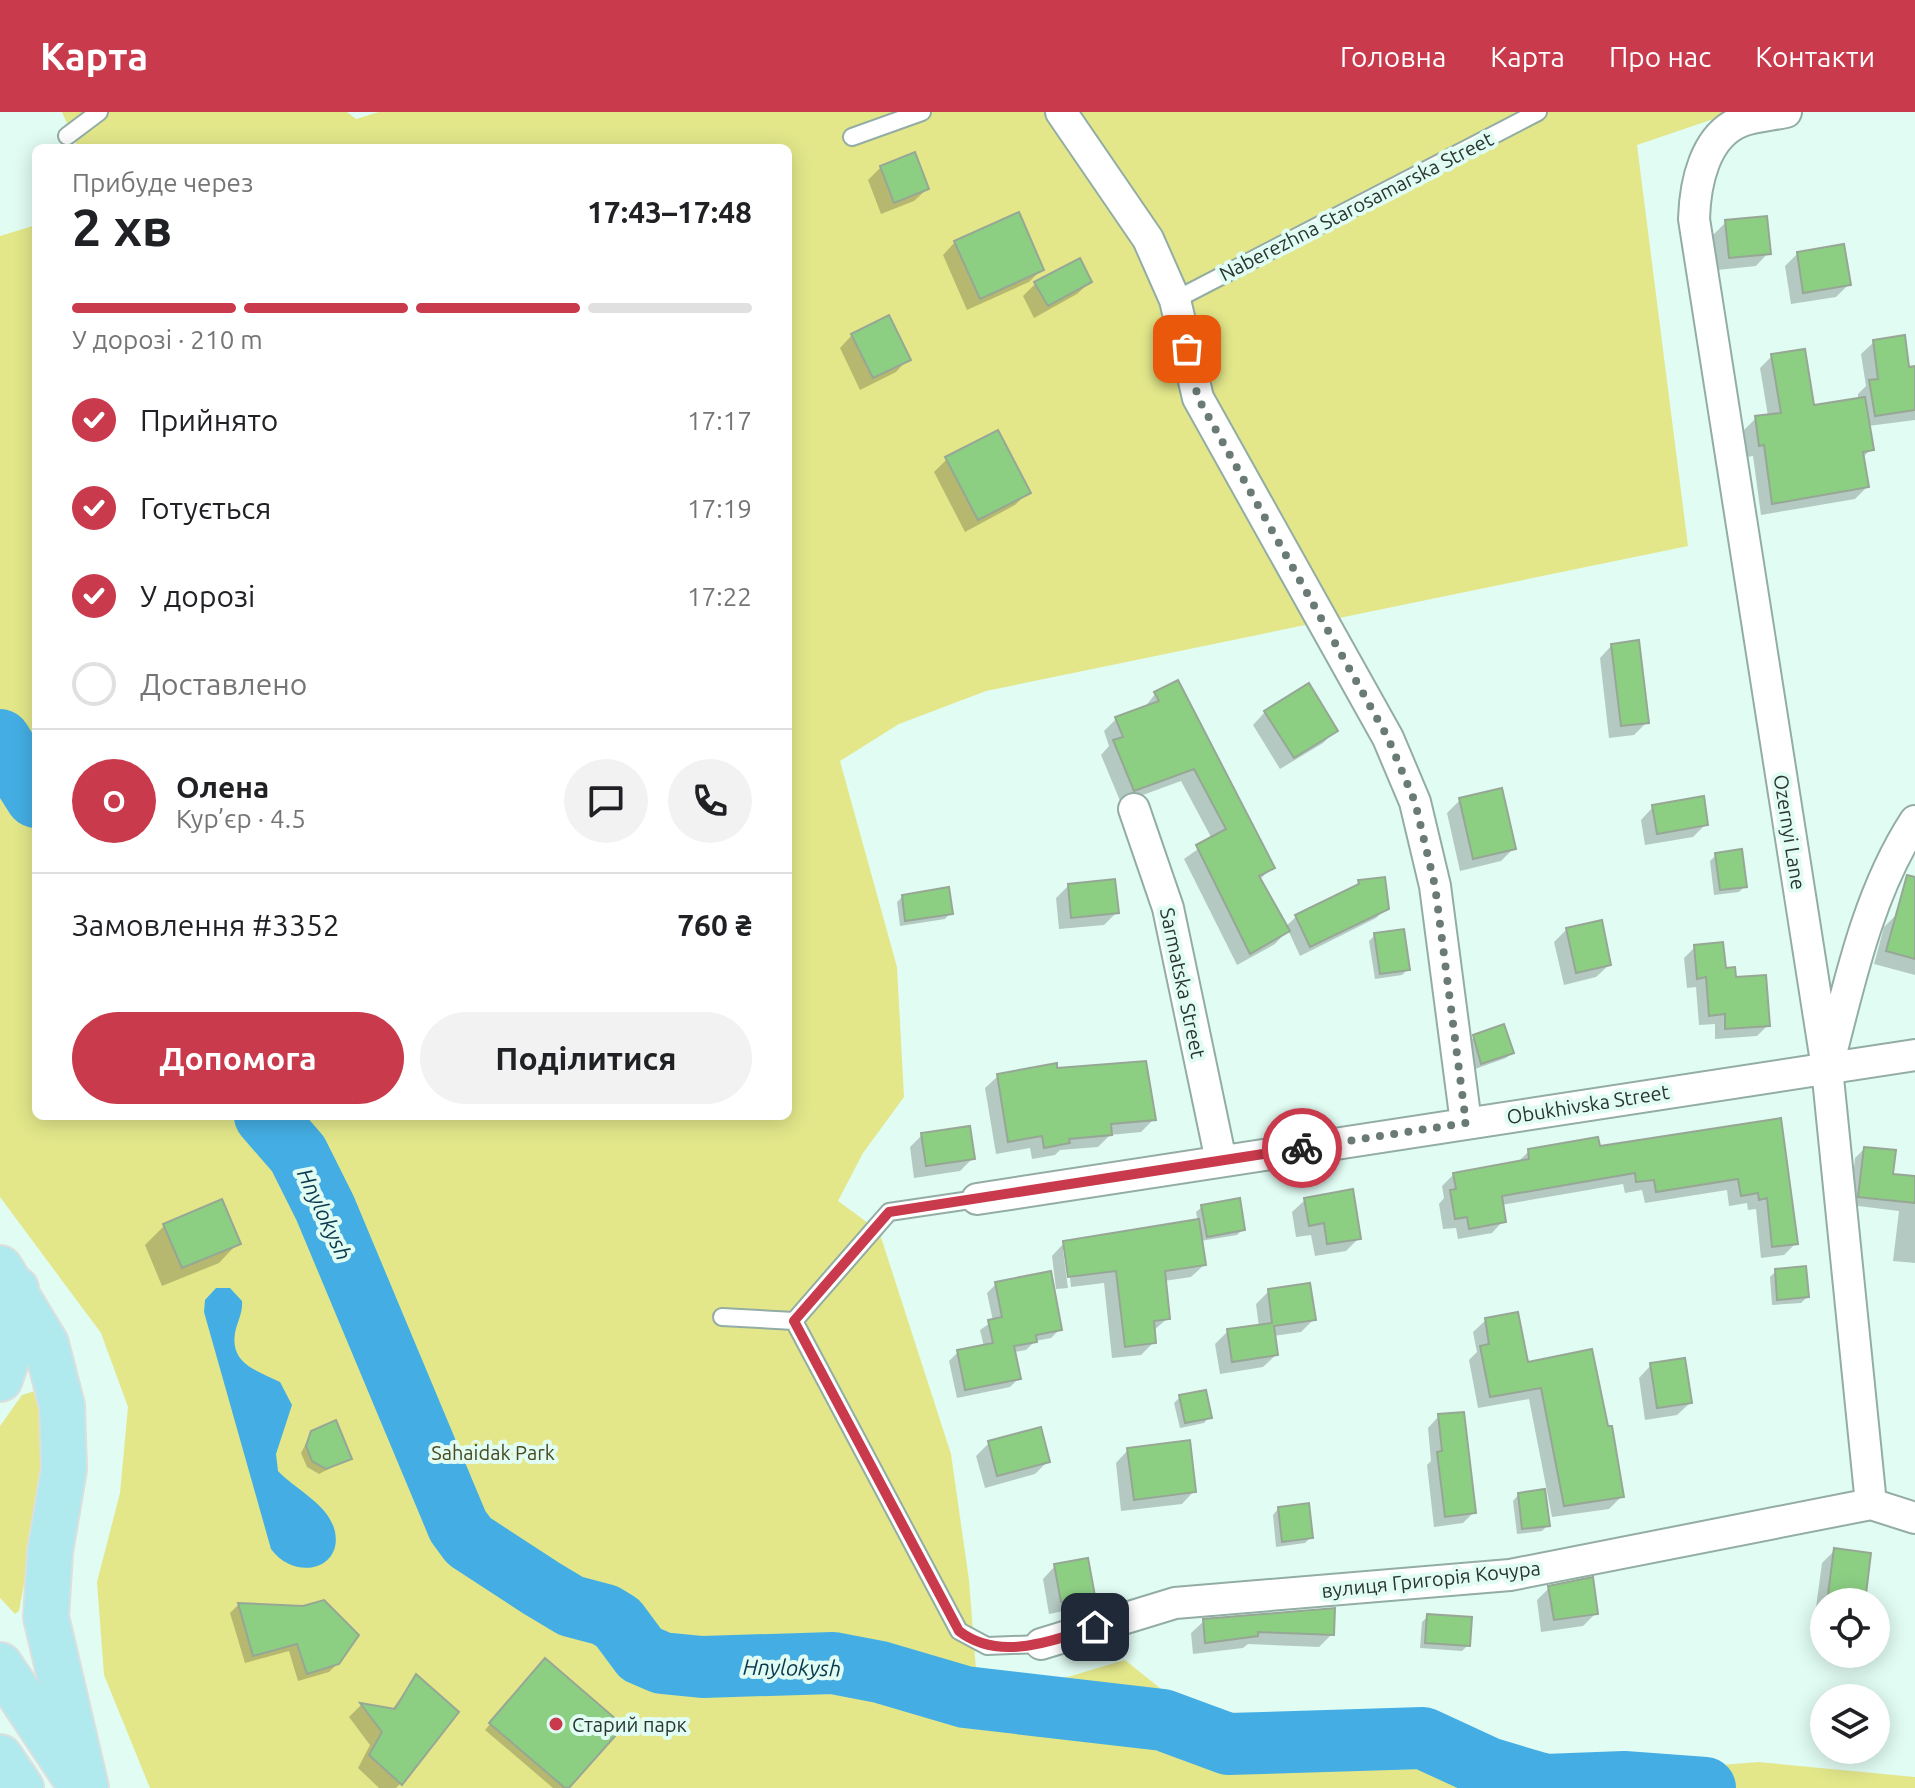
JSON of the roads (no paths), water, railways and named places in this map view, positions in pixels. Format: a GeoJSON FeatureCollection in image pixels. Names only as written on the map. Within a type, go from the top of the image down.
{"type":"FeatureCollection","features":[{"type":"Feature","properties":{"kind":"main road"},"geometry":{"type":"LineString","coordinates":[[0,1379],[17,1328],[8,1278]]}},
{"type":"Feature","properties":{"kind":"main road"},"geometry":{"type":"LineString","coordinates":[[8,1278],[46,1344],[62,1406],[64,1469],[50,1552],[46,1617],[84,1788]]}},
{"type":"Feature","properties":{"kind":"main road"},"geometry":{"type":"LineString","coordinates":[[0,1665],[84,1788]]}},
{"type":"Feature","properties":{"kind":"main road"},"geometry":{"type":"LineString","coordinates":[[0,1757],[21,1788]]}},
{"type":"Feature","properties":{"kind":"street"},"geometry":{"type":"LineString","coordinates":[[1061,112],[1148,239],[1175,300],[1198,398],[1388,738],[1415,802],[1435,886],[1466,1123]]}},
{"type":"Feature","properties":{"kind":"street","name":"Ozernyi Lane"},"geometry":{"type":"LineString","coordinates":[[1786,112],[1739,121],[1718,140],[1703,164],[1695,191],[1694,219],[1827,1068],[1871,1504]]}},
{"type":"Feature","properties":{"kind":"street","name":"Sarmatska Street"},"geometry":{"type":"LineString","coordinates":[[1134,809],[1168,908],[1221,1161]]}},
{"type":"Feature","properties":{"kind":"street"},"geometry":{"type":"LineString","coordinates":[[1827,1068],[1856,956],[1897,849],[1915,821]]}},
{"type":"Feature","properties":{"kind":"street","name":"Obukhivska Street"},"geometry":{"type":"LineString","coordinates":[[977,1199],[1915,1055]]}},
{"type":"Feature","properties":{"kind":"street","name":"вулиця Григорія Кочура"},"geometry":{"type":"LineString","coordinates":[[1041,1644],[1175,1603],[1510,1575],[1871,1504],[1915,1518]]}},
{"type":"Feature","properties":{"kind":"lane"},"geometry":{"type":"LineString","coordinates":[[67,136],[99,112]]}},
{"type":"Feature","properties":{"kind":"lane"},"geometry":{"type":"LineString","coordinates":[[852,137],[922,112]]}},
{"type":"Feature","properties":{"kind":"lane","name":"Naberezhna Starosamarska Street"},"geometry":{"type":"LineString","coordinates":[[1175,300],[1538,112]]}},
{"type":"Feature","properties":{"kind":"lane"},"geometry":{"type":"LineString","coordinates":[[794,1321],[889,1212],[977,1199]]}},
{"type":"Feature","properties":{"kind":"lane"},"geometry":{"type":"LineString","coordinates":[[722,1317],[794,1321]]}},
{"type":"Feature","properties":{"kind":"lane"},"geometry":{"type":"LineString","coordinates":[[794,1321],[959,1631],[987,1646],[1041,1644]]}},
{"type":"Feature","properties":{"kind":"water"},"geometry":{"type":"Polygon","coordinates":[[[216,1288],[230,1288],[242,1301],[235,1333],[237,1353],[255,1370],[280,1382],[292,1405],[276,1454],[278,1471],[324,1511],[334,1528],[336,1542],[333,1553],[316,1566],[293,1566],[281,1560],[271,1549],[204,1312],[205,1300],[216,1288]]]}},
{"type":"Feature","properties":{"kind":"waterway","name":"Hnylokysh"},"geometry":{"type":"LineString","coordinates":[[0,740],[32,791]]}},
{"type":"Feature","properties":{"kind":"waterway","name":"Hnylokysh"},"geometry":{"type":"LineString","coordinates":[[268,1120],[298,1154],[325,1208],[458,1526],[469,1541],[541,1588],[571,1606],[605,1615],[618,1623],[641,1654],[662,1663],[702,1667],[833,1663],[880,1672],[965,1697],[1163,1720],[1228,1744],[1423,1738],[1488,1768],[1545,1785],[1624,1782],[1705,1788]]}},
{"type":"Feature","properties":{"kind":"place","name":"Старий парк"},"geometry":{"type":"Point","coordinates":[556,1724]}},
{"type":"Feature","properties":{"kind":"park label","name":"Sahaidak Park"},"geometry":{"type":"Point","coordinates":[493,1452]}}]}
